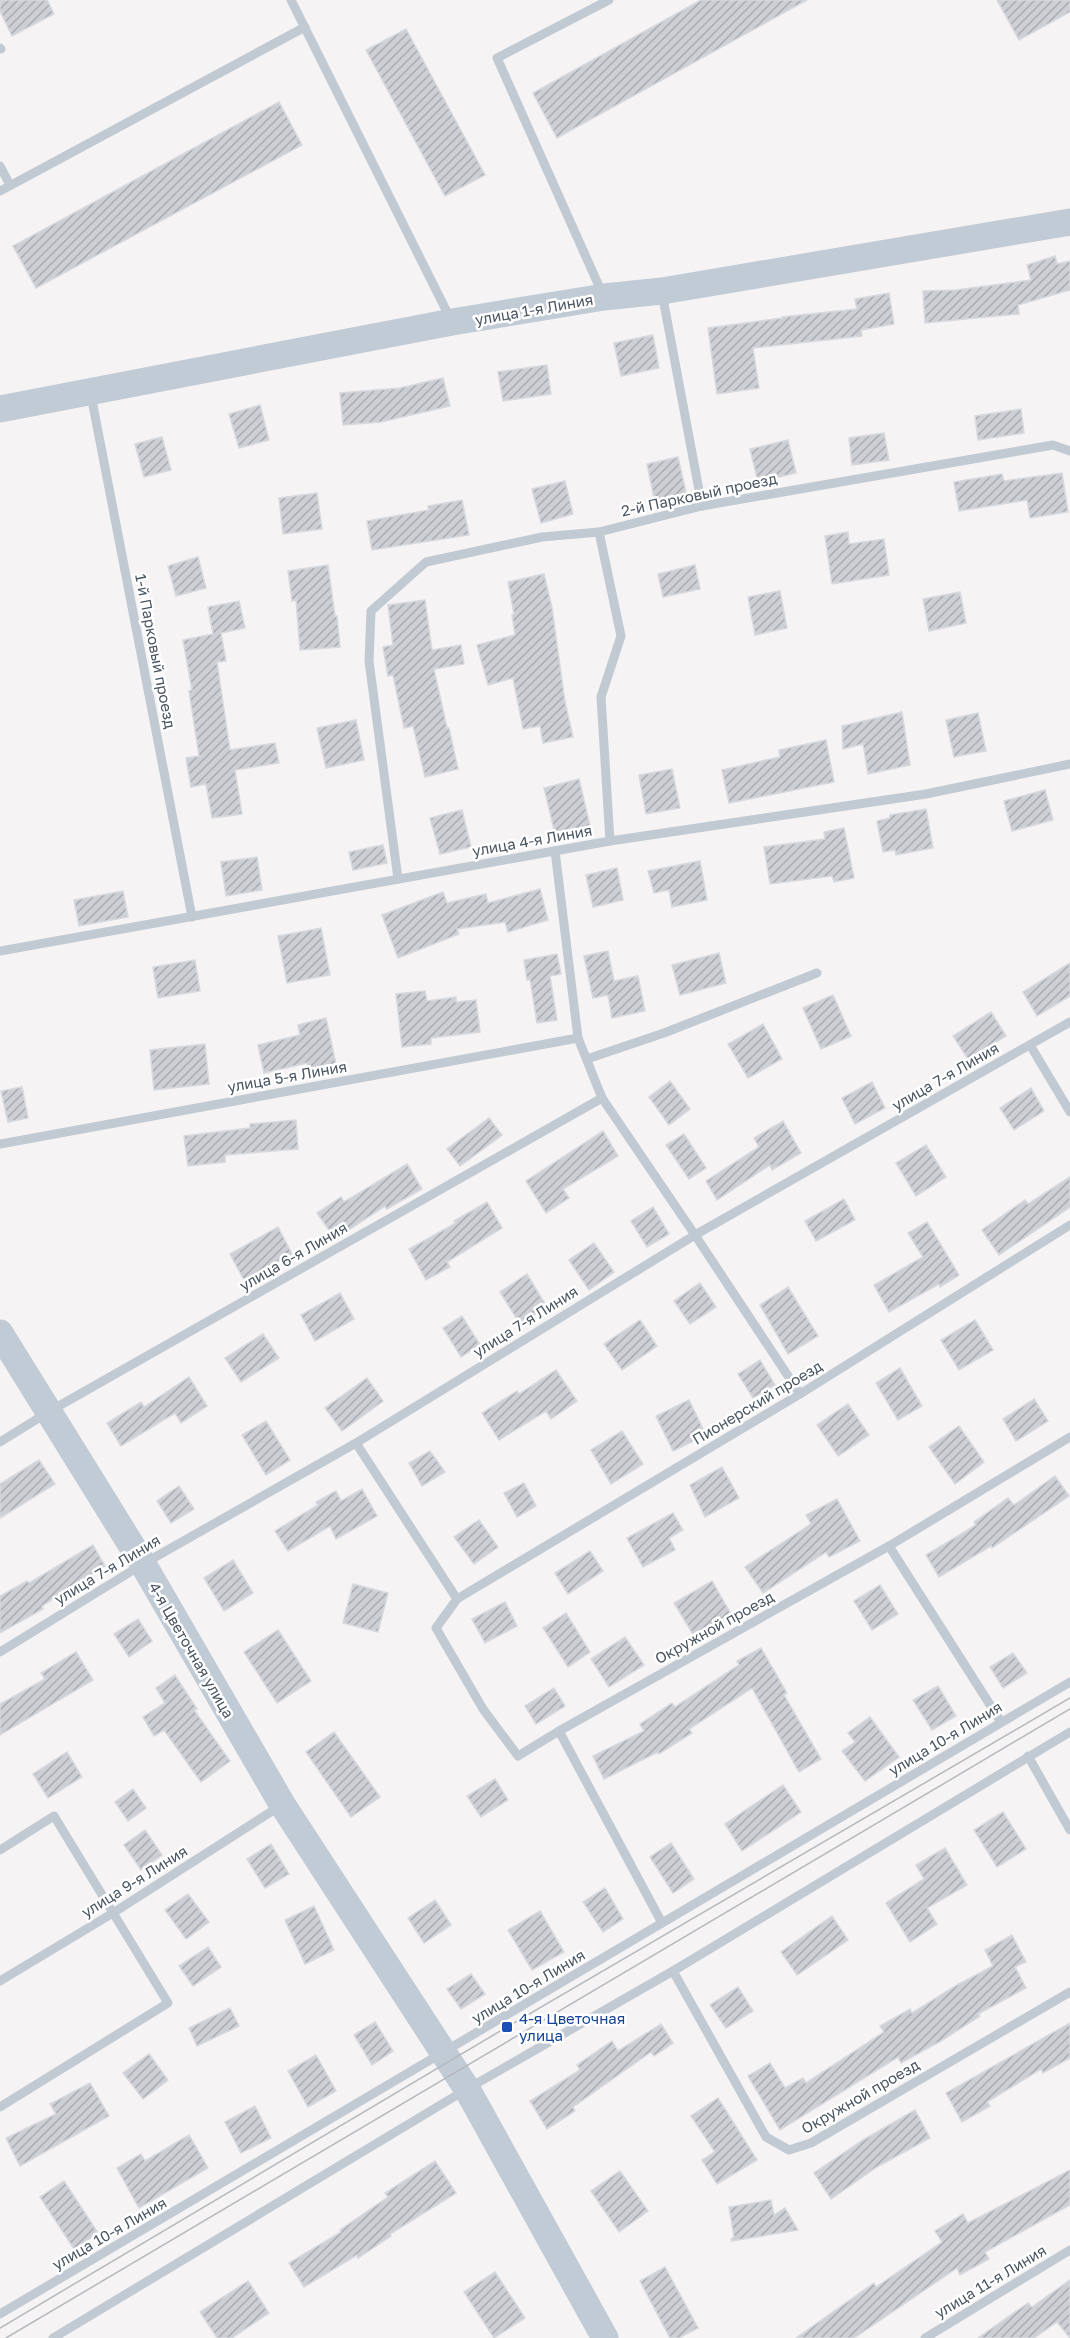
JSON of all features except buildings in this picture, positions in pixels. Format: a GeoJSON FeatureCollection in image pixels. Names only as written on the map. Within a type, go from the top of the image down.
{"type":"FeatureCollection","features":[{"type":"Feature","properties":{"kind":"street","name":"улица 1-я Линия"},"geometry":{"type":"LineString","coordinates":[[0,409],[452,322],[603,297],[662,291],[1070,222]]}},
{"type":"Feature","properties":{"kind":"street","name":"4-я Цветочная улица"},"geometry":{"type":"LineString","coordinates":[[0,1333],[143,1564],[282,1804],[467,2089],[605,2338]]}},
{"type":"Feature","properties":{"kind":"lane"},"geometry":{"type":"LineString","coordinates":[[291,0],[452,322]]}},
{"type":"Feature","properties":{"kind":"lane"},"geometry":{"type":"LineString","coordinates":[[603,297],[497,58],[609,0]]}},
{"type":"Feature","properties":{"kind":"lane"},"geometry":{"type":"LineString","coordinates":[[0,191],[305,27]]}},
{"type":"Feature","properties":{"kind":"lane"},"geometry":{"type":"LineString","coordinates":[[0,166],[10,185]]}},
{"type":"Feature","properties":{"kind":"lane"},"geometry":{"type":"LineString","coordinates":[[662,291],[702,506]]}},
{"type":"Feature","properties":{"kind":"lane","name":"1-й Парковый проезд"},"geometry":{"type":"LineString","coordinates":[[91,391],[192,917]]}},
{"type":"Feature","properties":{"kind":"lane","name":"2-й Парковый проезд"},"geometry":{"type":"LineString","coordinates":[[398,879],[369,662],[370,611],[426,562],[542,537],[599,531],[702,506],[1053,445],[1070,451]]}},
{"type":"Feature","properties":{"kind":"lane"},"geometry":{"type":"LineString","coordinates":[[599,531],[621,636],[601,697],[610,841]]}},
{"type":"Feature","properties":{"kind":"lane","name":"улица 4-я Линия"},"geometry":{"type":"LineString","coordinates":[[0,951],[610,841],[926,794],[1070,764]]}},
{"type":"Feature","properties":{"kind":"lane"},"geometry":{"type":"LineString","coordinates":[[555,851],[578,1038],[602,1098],[800,1394]]}},
{"type":"Feature","properties":{"kind":"lane"},"geometry":{"type":"LineString","coordinates":[[586,1059],[664,1034],[817,973]]}},
{"type":"Feature","properties":{"kind":"lane","name":"улица 7-я Линия"},"geometry":{"type":"LineString","coordinates":[[0,1652],[143,1564],[356,1443],[695,1235],[1070,1022]]}},
{"type":"Feature","properties":{"kind":"lane","name":"улица 5-я Линия"},"geometry":{"type":"LineString","coordinates":[[0,1144],[578,1038]]}},
{"type":"Feature","properties":{"kind":"lane"},"geometry":{"type":"LineString","coordinates":[[1030,1045],[1070,1112]]}},
{"type":"Feature","properties":{"kind":"lane","name":"улица 6-я Линия"},"geometry":{"type":"LineString","coordinates":[[0,1442],[50,1411],[602,1098]]}},
{"type":"Feature","properties":{"kind":"lane","name":"Пионерский проезд"},"geometry":{"type":"LineString","coordinates":[[457,1599],[800,1394],[1070,1225]]}},
{"type":"Feature","properties":{"kind":"lane","name":"Окружной проезд"},"geometry":{"type":"LineString","coordinates":[[457,1599],[436,1628],[483,1709],[518,1756],[889,1546],[1070,1437]]}},
{"type":"Feature","properties":{"kind":"lane"},"geometry":{"type":"LineString","coordinates":[[356,1443],[457,1599]]}},
{"type":"Feature","properties":{"kind":"lane"},"geometry":{"type":"LineString","coordinates":[[889,1546],[1002,1722]]}},
{"type":"Feature","properties":{"kind":"lane","name":"улица 10-я Линия"},"geometry":{"type":"LineString","coordinates":[[0,2314],[1070,1683]]}},
{"type":"Feature","properties":{"kind":"lane"},"geometry":{"type":"LineString","coordinates":[[559,1731],[662,1923]]}},
{"type":"Feature","properties":{"kind":"lane"},"geometry":{"type":"LineString","coordinates":[[53,2338],[467,2089],[673,1971],[1070,1732]]}},
{"type":"Feature","properties":{"kind":"lane"},"geometry":{"type":"LineString","coordinates":[[1028,1756],[1070,1830]]}},
{"type":"Feature","properties":{"kind":"lane","name":"улица 9-я Линия"},"geometry":{"type":"LineString","coordinates":[[0,1981],[113,1913],[282,1804]]}},
{"type":"Feature","properties":{"kind":"lane"},"geometry":{"type":"LineString","coordinates":[[0,1850],[54,1816],[168,2003],[0,2107]]}},
{"type":"Feature","properties":{"kind":"lane","name":"Окружной проезд"},"geometry":{"type":"LineString","coordinates":[[673,1971],[766,2137],[789,2150],[811,2143],[1070,1992]]}},
{"type":"Feature","properties":{"kind":"lane","name":"улица 11-я Линия"},"geometry":{"type":"LineString","coordinates":[[925,2338],[1070,2250]]}},
{"type":"Feature","properties":{"kind":"tram line"},"geometry":{"type":"LineString","coordinates":[[0,2328],[507,2027],[1070,1698]]}},
{"type":"Feature","properties":{"kind":"tram line"},"geometry":{"type":"LineString","coordinates":[[6,2338],[1070,1709]]}},
{"type":"Feature","properties":{"kind":"place","name":"4-я Цветочная улица"},"geometry":{"type":"Point","coordinates":[507,2027]}}]}
